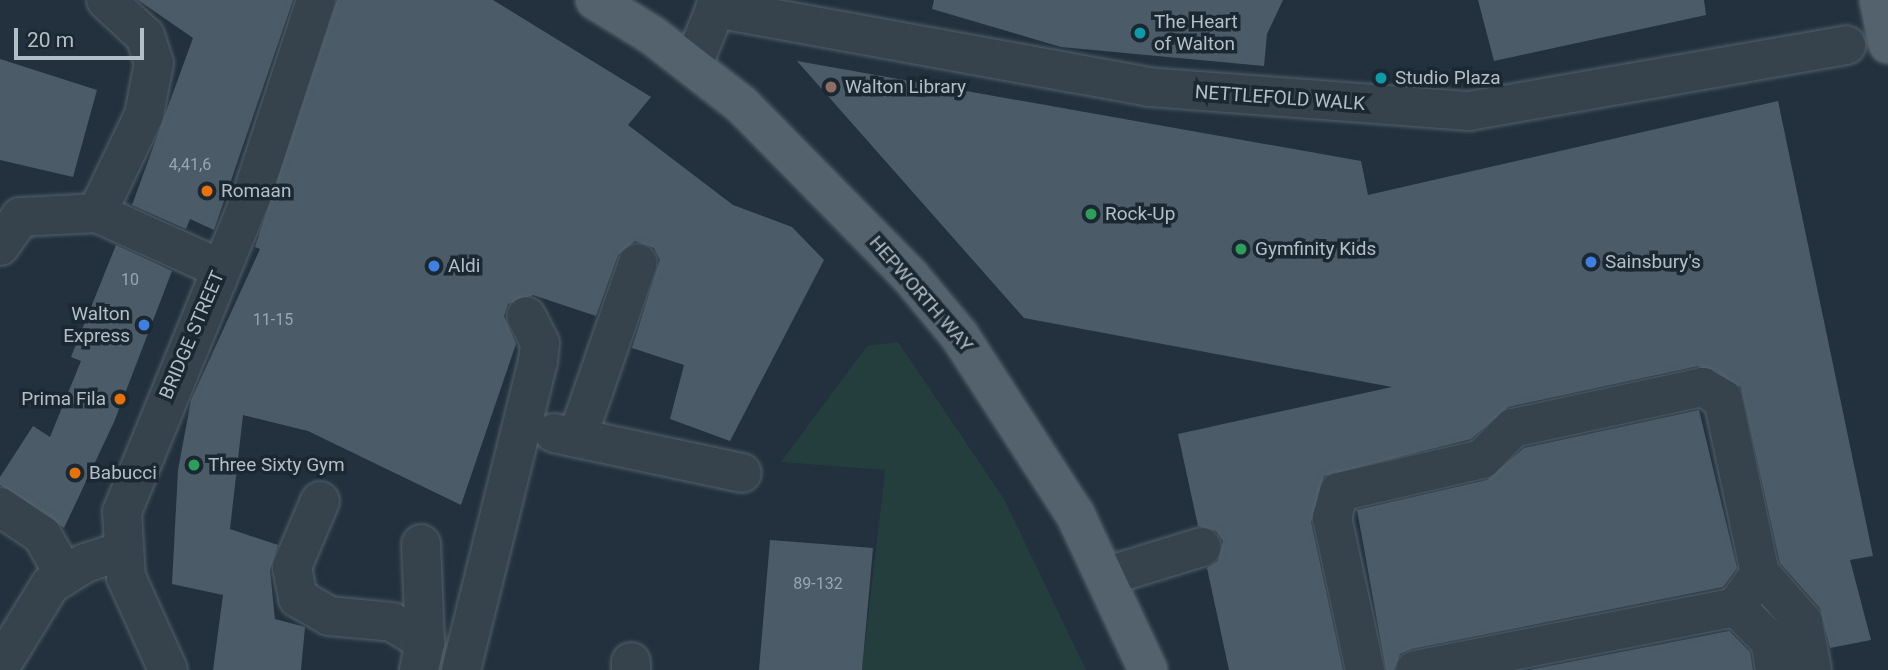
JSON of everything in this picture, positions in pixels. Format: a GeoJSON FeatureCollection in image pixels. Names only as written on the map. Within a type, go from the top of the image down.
{"type":"FeatureCollection","features":[{"type":"Feature","properties":{"kind":"main road","name":"HEPWORTH WAY"},"geometry":{"type":"LineString","coordinates":[[594,0],[693,64],[827,190],[951,326],[1038,450],[1107,576],[1149,670]]}},
{"type":"Feature","properties":{"kind":"main road"},"geometry":{"type":"LineString","coordinates":[[1879,0],[1888,44]]}},
{"type":"Feature","properties":{"kind":"street"},"geometry":{"type":"LineString","coordinates":[[97,213],[144,115],[154,63],[145,37],[106,0]]}},
{"type":"Feature","properties":{"kind":"street","name":"BRIDGE STREET"},"geometry":{"type":"LineString","coordinates":[[168,670],[135,602],[122,551],[122,512],[138,461],[280,120],[316,0]]}},
{"type":"Feature","properties":{"kind":"street"},"geometry":{"type":"LineString","coordinates":[[693,64],[717,4]]}},
{"type":"Feature","properties":{"kind":"street","name":"NETTLEFOLD WALK"},"geometry":{"type":"LineString","coordinates":[[717,4],[1148,87],[1469,111],[1846,45]]}},
{"type":"Feature","properties":{"kind":"street"},"geometry":{"type":"LineString","coordinates":[[0,246],[20,217],[97,213],[220,269]]}},
{"type":"Feature","properties":{"kind":"street"},"geometry":{"type":"LineString","coordinates":[[638,262],[566,435],[742,473]]}},
{"type":"Feature","properties":{"kind":"street"},"geometry":{"type":"LineString","coordinates":[[461,670],[538,362],[540,343],[526,316]]}},
{"type":"Feature","properties":{"kind":"street"},"geometry":{"type":"LineString","coordinates":[[1365,670],[1332,499],[1346,488],[1482,459],[1514,428],[1711,388],[1725,407],[1760,573],[1803,622],[1791,655],[1737,607]]}},
{"type":"Feature","properties":{"kind":"street"},"geometry":{"type":"LineString","coordinates":[[320,502],[292,567],[298,598],[328,616],[392,622],[422,656]]}},
{"type":"Feature","properties":{"kind":"street"},"geometry":{"type":"LineString","coordinates":[[0,508],[42,535],[64,574]]}},
{"type":"Feature","properties":{"kind":"street"},"geometry":{"type":"LineString","coordinates":[[421,544],[422,656]]}},
{"type":"Feature","properties":{"kind":"street"},"geometry":{"type":"LineString","coordinates":[[1107,576],[1202,547]]}},
{"type":"Feature","properties":{"kind":"street"},"geometry":{"type":"LineString","coordinates":[[0,667],[37,598],[64,574],[122,551]]}},
{"type":"Feature","properties":{"kind":"street"},"geometry":{"type":"LineString","coordinates":[[1421,669],[1737,607],[1760,573]]}},
{"type":"Feature","properties":{"kind":"green space"},"geometry":{"type":"Polygon","coordinates":[[[898,342],[1004,499],[1086,670],[862,670],[885,470],[781,462],[867,346],[898,342]]]}},
{"type":"Feature","properties":{"kind":"building"},"geometry":{"type":"Polygon","coordinates":[[[138,0],[293,0],[214,230],[190,219],[186,229],[132,205],[193,38],[138,0]]]}},
{"type":"Feature","properties":{"kind":"building","name":"Aldi"},"geometry":{"type":"Polygon","coordinates":[[[337,0],[493,0],[651,97],[628,125],[733,205],[792,227],[824,260],[730,441],[670,419],[684,365],[632,348],[660,260],[654,248],[635,241],[618,255],[596,316],[533,295],[508,304],[504,316],[516,344],[461,505],[308,431],[243,415],[230,529],[278,545],[270,570],[275,619],[305,627],[301,670],[213,670],[223,595],[172,584],[178,470],[191,400],[260,249],[255,247],[337,0]]]}},
{"type":"Feature","properties":{"kind":"building","name":"The Heart of Walton"},"geometry":{"type":"Polygon","coordinates":[[[934,0],[1283,0],[1267,34],[1264,66],[1061,47],[932,9],[934,0]]]}},
{"type":"Feature","properties":{"kind":"building"},"geometry":{"type":"Polygon","coordinates":[[[1478,0],[1704,0],[1706,15],[1494,61],[1478,0]]]}},
{"type":"Feature","properties":{"kind":"building"},"geometry":{"type":"Polygon","coordinates":[[[0,59],[97,90],[73,177],[0,160],[0,59]]]}},
{"type":"Feature","properties":{"kind":"building"},"geometry":{"type":"Polygon","coordinates":[[[797,61],[1361,161],[1368,195],[1778,101],[1873,556],[1850,560],[1871,640],[1830,648],[1820,608],[1780,563],[1741,387],[1698,366],[1508,407],[1471,439],[1324,476],[1311,522],[1343,670],[1229,670],[1207,568],[1218,561],[1223,541],[1216,531],[1198,526],[1178,434],[1392,387],[1024,318],[797,61]]]}},
{"type":"Feature","properties":{"kind":"building"},"geometry":{"type":"Polygon","coordinates":[[[116,245],[172,271],[114,422],[64,528],[0,485],[0,477],[33,426],[50,437],[81,361],[71,357],[116,245]]]}},
{"type":"Feature","properties":{"kind":"building"},"geometry":{"type":"Polygon","coordinates":[[[1699,410],[1737,568],[1723,587],[1411,649],[1400,654],[1394,670],[1386,670],[1357,510],[1487,480],[1524,448],[1699,410]]]}},
{"type":"Feature","properties":{"kind":"building"},"geometry":{"type":"Polygon","coordinates":[[[770,540],[873,548],[862,670],[759,670],[770,540]]]}},
{"type":"Feature","properties":{"kind":"building"},"geometry":{"type":"Polygon","coordinates":[[[1729,631],[1750,652],[1753,670],[1529,670],[1729,631]]]}},
{"type":"Feature","properties":{"kind":"place","name":"The Heart of Walton"},"geometry":{"type":"Point","coordinates":[1140,33]}},
{"type":"Feature","properties":{"kind":"place","name":"Studio Plaza"},"geometry":{"type":"Point","coordinates":[1381,78]}},
{"type":"Feature","properties":{"kind":"place","name":"Walton Library"},"geometry":{"type":"Point","coordinates":[831,87]}},
{"type":"Feature","properties":{"kind":"place","name":"Romaan"},"geometry":{"type":"Point","coordinates":[207,191]}},
{"type":"Feature","properties":{"kind":"place","name":"Rock-Up"},"geometry":{"type":"Point","coordinates":[1091,214]}},
{"type":"Feature","properties":{"kind":"place","name":"Gymfinity Kids"},"geometry":{"type":"Point","coordinates":[1241,249]}},
{"type":"Feature","properties":{"kind":"place","name":"Sainsbury's"},"geometry":{"type":"Point","coordinates":[1591,262]}},
{"type":"Feature","properties":{"kind":"place","name":"Aldi"},"geometry":{"type":"Point","coordinates":[434,266]}},
{"type":"Feature","properties":{"kind":"place","name":"Walton Express"},"geometry":{"type":"Point","coordinates":[144,325]}},
{"type":"Feature","properties":{"kind":"place","name":"Prima Fila"},"geometry":{"type":"Point","coordinates":[120,399]}},
{"type":"Feature","properties":{"kind":"place","name":"Three Sixty Gym"},"geometry":{"type":"Point","coordinates":[194,465]}},
{"type":"Feature","properties":{"kind":"place","name":"Babucci"},"geometry":{"type":"Point","coordinates":[75,473]}}]}
